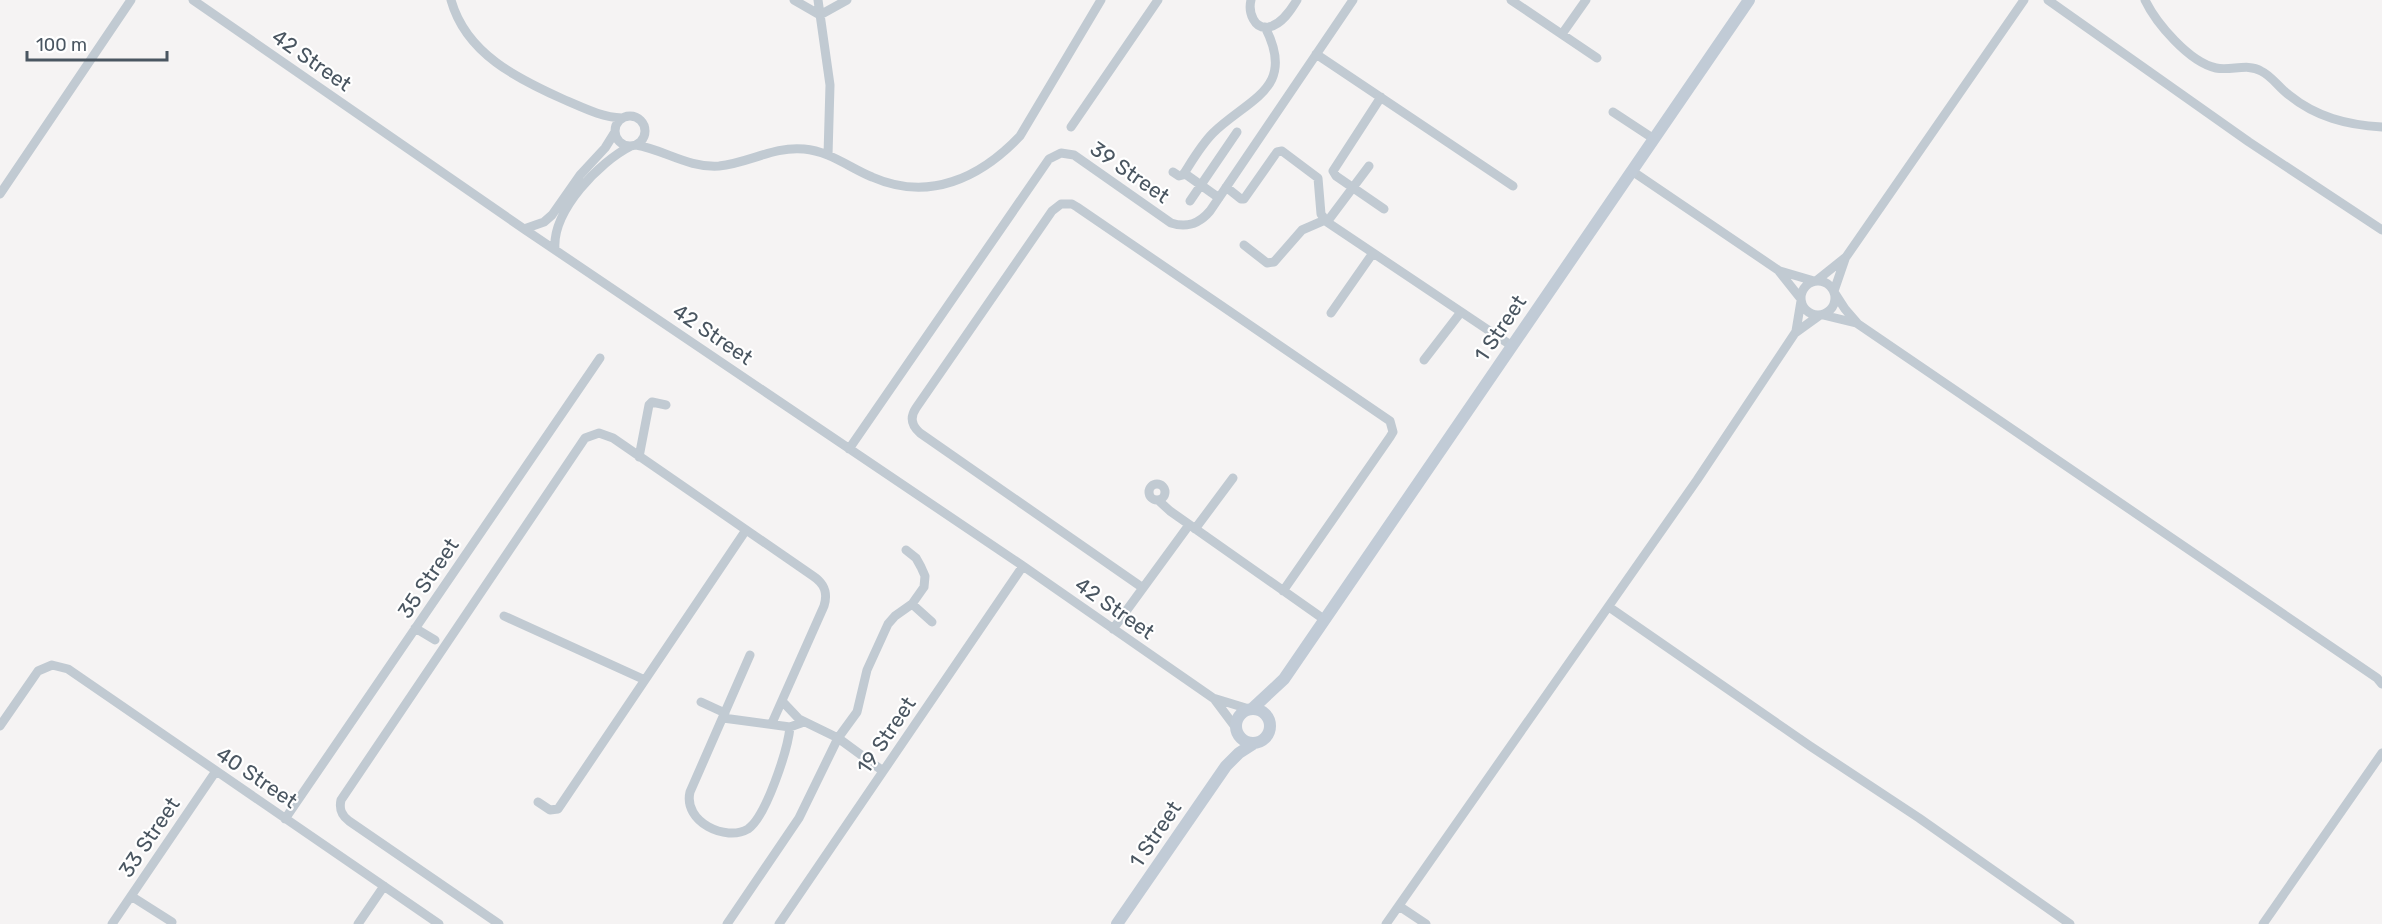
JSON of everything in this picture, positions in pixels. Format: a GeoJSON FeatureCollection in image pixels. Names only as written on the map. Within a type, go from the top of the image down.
{"type":"FeatureCollection","features":[{"type":"Feature","properties":{"kind":"street","name":"42 Street"},"geometry":{"type":"LineString","coordinates":[[193,0],[524,229],[1214,698],[1251,709]]}},
{"type":"Feature","properties":{"kind":"street"},"geometry":{"type":"LineString","coordinates":[[451,0],[464,29],[495,63],[539,88],[602,116],[636,118],[643,125],[644,135],[657,151]]}},
{"type":"Feature","properties":{"kind":"street"},"geometry":{"type":"LineString","coordinates":[[794,0],[820,15]]}},
{"type":"Feature","properties":{"kind":"street"},"geometry":{"type":"LineString","coordinates":[[818,0],[830,85],[828,155]]}},
{"type":"Feature","properties":{"kind":"street"},"geometry":{"type":"LineString","coordinates":[[820,15],[847,0]]}},
{"type":"Feature","properties":{"kind":"street"},"geometry":{"type":"LineString","coordinates":[[602,116],[615,130],[618,141],[657,151],[685,162],[710,166],[735,163],[789,148],[805,149],[828,155],[874,178],[909,187],[945,184],[962,180],[984,168],[1003,154],[1020,136],[1101,0]]}},
{"type":"Feature","properties":{"kind":"street","name":"39 Street"},"geometry":{"type":"LineString","coordinates":[[1071,127],[1158,0]]}},
{"type":"Feature","properties":{"kind":"street"},"geometry":{"type":"LineString","coordinates":[[1251,0],[1249,8],[1251,17],[1259,25],[1265,27],[1271,27],[1282,19],[1297,0]]}},
{"type":"Feature","properties":{"kind":"street","name":"39 Street"},"geometry":{"type":"LineString","coordinates":[[849,449],[1039,174],[1055,156],[1061,153],[1074,155],[1171,223],[1188,225],[1204,218],[1353,0]]}},
{"type":"Feature","properties":{"kind":"street"},"geometry":{"type":"LineString","coordinates":[[1511,0],[1597,58]]}},
{"type":"Feature","properties":{"kind":"street"},"geometry":{"type":"LineString","coordinates":[[1562,34],[1586,0]]}},
{"type":"Feature","properties":{"kind":"street","name":"1 Street"},"geometry":{"type":"LineString","coordinates":[[1269,719],[1284,679],[1749,0]]}},
{"type":"Feature","properties":{"kind":"street"},"geometry":{"type":"LineString","coordinates":[[1386,924],[1697,480],[1795,333],[1833,306],[1834,292],[1846,257],[2024,0]]}},
{"type":"Feature","properties":{"kind":"street"},"geometry":{"type":"LineString","coordinates":[[2048,0],[2249,142],[2382,230]]}},
{"type":"Feature","properties":{"kind":"street"},"geometry":{"type":"LineString","coordinates":[[2145,0],[2171,36],[2204,64],[2216,68],[2256,68],[2265,73],[2296,101],[2322,115],[2359,126],[2382,127]]}},
{"type":"Feature","properties":{"kind":"street"},"geometry":{"type":"LineString","coordinates":[[0,194],[127,1]]}},
{"type":"Feature","properties":{"kind":"street"},"geometry":{"type":"LineString","coordinates":[[1173,172],[1179,176],[1184,173],[1209,137],[1259,97],[1274,74],[1277,63],[1276,51],[1265,27]]}},
{"type":"Feature","properties":{"kind":"street"},"geometry":{"type":"LineString","coordinates":[[1316,54],[1512,186]]}},
{"type":"Feature","properties":{"kind":"street"},"geometry":{"type":"LineString","coordinates":[[1381,97],[1334,168],[1334,174],[1384,208]]}},
{"type":"Feature","properties":{"kind":"street"},"geometry":{"type":"LineString","coordinates":[[1613,112],[1654,139]]}},
{"type":"Feature","properties":{"kind":"street"},"geometry":{"type":"LineString","coordinates":[[524,229],[544,222],[552,215],[580,174],[605,148],[622,118]]}},
{"type":"Feature","properties":{"kind":"street"},"geometry":{"type":"LineString","coordinates":[[1190,201],[1237,132]]}},
{"type":"Feature","properties":{"kind":"street"},"geometry":{"type":"LineString","coordinates":[[555,249],[556,229],[560,220],[583,187],[604,163],[633,145],[644,135]]}},
{"type":"Feature","properties":{"kind":"street"},"geometry":{"type":"LineString","coordinates":[[1226,187],[1244,199],[1276,152],[1282,151],[1318,178],[1321,214],[1326,221],[1512,346]]}},
{"type":"Feature","properties":{"kind":"street"},"geometry":{"type":"LineString","coordinates":[[1244,245],[1267,263],[1274,262],[1302,230],[1326,221],[1369,166]]}},
{"type":"Feature","properties":{"kind":"street"},"geometry":{"type":"LineString","coordinates":[[1632,171],[1778,270],[1825,282],[1858,324],[2380,681]]}},
{"type":"Feature","properties":{"kind":"street"},"geometry":{"type":"LineString","coordinates":[[1184,173],[1219,198]]}},
{"type":"Feature","properties":{"kind":"street"},"geometry":{"type":"LineString","coordinates":[[1143,588],[920,433],[913,424],[912,418],[916,408],[1052,211],[1061,204],[1072,204],[1077,207],[1390,422],[1393,432],[1390,437],[1283,591]]}},
{"type":"Feature","properties":{"kind":"street"},"geometry":{"type":"LineString","coordinates":[[1331,313],[1373,253]]}},
{"type":"Feature","properties":{"kind":"street"},"geometry":{"type":"LineString","coordinates":[[1795,333],[1803,290],[1846,257]]}},
{"type":"Feature","properties":{"kind":"street"},"geometry":{"type":"LineString","coordinates":[[1778,270],[1808,312],[1858,324]]}},
{"type":"Feature","properties":{"kind":"street"},"geometry":{"type":"LineString","coordinates":[[1424,360],[1461,312]]}},
{"type":"Feature","properties":{"kind":"street","name":"35 Street"},"geometry":{"type":"LineString","coordinates":[[285,819],[600,358]]}},
{"type":"Feature","properties":{"kind":"street"},"geometry":{"type":"LineString","coordinates":[[639,457],[649,405],[652,402],[666,405]]}},
{"type":"Feature","properties":{"kind":"street"},"geometry":{"type":"LineString","coordinates":[[499,924],[349,821],[341,812],[341,800],[440,643],[585,438],[592,434],[606,434],[819,580],[826,592],[824,606],[772,723]]}},
{"type":"Feature","properties":{"kind":"street"},"geometry":{"type":"LineString","coordinates":[[1113,629],[1143,588],[1233,478]]}},
{"type":"Feature","properties":{"kind":"street"},"geometry":{"type":"LineString","coordinates":[[1158,500],[1192,527],[1324,620]]}},
{"type":"Feature","properties":{"kind":"street"},"geometry":{"type":"LineString","coordinates":[[538,802],[550,810],[558,809],[746,530]]}},
{"type":"Feature","properties":{"kind":"street"},"geometry":{"type":"LineString","coordinates":[[727,924],[799,818],[838,738],[857,712],[867,670],[888,624],[912,604],[924,587],[926,579],[916,558],[906,550]]}},
{"type":"Feature","properties":{"kind":"street","name":"19 Street"},"geometry":{"type":"LineString","coordinates":[[779,924],[1023,566]]}},
{"type":"Feature","properties":{"kind":"street"},"geometry":{"type":"LineString","coordinates":[[912,604],[932,622]]}},
{"type":"Feature","properties":{"kind":"street"},"geometry":{"type":"LineString","coordinates":[[1609,607],[2070,924]]}},
{"type":"Feature","properties":{"kind":"street"},"geometry":{"type":"LineString","coordinates":[[504,616],[645,680]]}},
{"type":"Feature","properties":{"kind":"street"},"geometry":{"type":"LineString","coordinates":[[415,628],[440,643]]}},
{"type":"Feature","properties":{"kind":"street"},"geometry":{"type":"LineString","coordinates":[[750,655],[689,800],[689,807],[697,820],[728,833],[748,829],[758,819],[785,755],[790,727]]}},
{"type":"Feature","properties":{"kind":"street","name":"40 Street"},"geometry":{"type":"LineString","coordinates":[[0,726],[42,668],[52,665],[73,672],[439,924]]}},
{"type":"Feature","properties":{"kind":"street","name":"1 Street"},"geometry":{"type":"LineString","coordinates":[[1251,709],[1284,679]]}},
{"type":"Feature","properties":{"kind":"street","name":"42 Street"},"geometry":{"type":"LineString","coordinates":[[1214,698],[1236,730]]}},
{"type":"Feature","properties":{"kind":"street"},"geometry":{"type":"LineString","coordinates":[[782,701],[794,715],[804,722],[838,738],[883,771]]}},
{"type":"Feature","properties":{"kind":"street"},"geometry":{"type":"LineString","coordinates":[[701,702],[724,715],[790,727],[804,722]]}},
{"type":"Feature","properties":{"kind":"street"},"geometry":{"type":"LineString","coordinates":[[1251,709],[1264,712],[1269,719],[1269,734],[1260,742],[1252,744],[1244,741],[1236,730],[1240,715],[1251,709]]}},
{"type":"Feature","properties":{"kind":"street","name":"1 Street"},"geometry":{"type":"LineString","coordinates":[[1226,766],[1236,730]]}},
{"type":"Feature","properties":{"kind":"street","name":"1 Street"},"geometry":{"type":"LineString","coordinates":[[1117,924],[1226,766],[1252,744]]}},
{"type":"Feature","properties":{"kind":"street"},"geometry":{"type":"LineString","coordinates":[[2263,924],[2382,753]]}},
{"type":"Feature","properties":{"kind":"street","name":"33 Street"},"geometry":{"type":"LineString","coordinates":[[112,924],[216,771]]}},
{"type":"Feature","properties":{"kind":"street"},"geometry":{"type":"LineString","coordinates":[[358,924],[384,886]]}},
{"type":"Feature","properties":{"kind":"street"},"geometry":{"type":"LineString","coordinates":[[131,896],[171,922]]}},
{"type":"Feature","properties":{"kind":"street"},"geometry":{"type":"LineString","coordinates":[[1399,906],[1426,924]]}}]}
